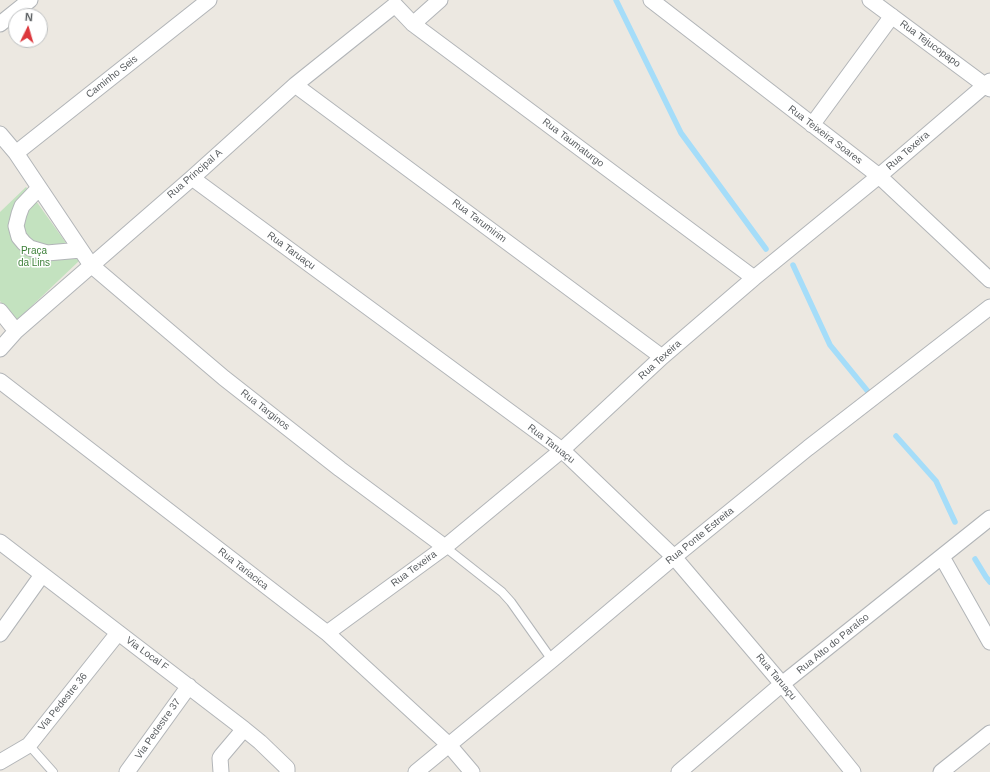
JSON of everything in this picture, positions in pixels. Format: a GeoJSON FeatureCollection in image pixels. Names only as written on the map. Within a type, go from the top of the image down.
{"type":"FeatureCollection","features":[{"type":"Feature","properties":{"kind":"street"},"geometry":{"type":"LineString","coordinates":[[0,24],[30,0]]}},
{"type":"Feature","properties":{"kind":"street","name":"Caminho Seis"},"geometry":{"type":"LineString","coordinates":[[16,154],[209,0]]}},
{"type":"Feature","properties":{"kind":"street"},"geometry":{"type":"LineString","coordinates":[[413,24],[440,0]]}},
{"type":"Feature","properties":{"kind":"street","name":"Rua Teixeira Soares"},"geometry":{"type":"LineString","coordinates":[[651,0],[879,176],[990,280]]}},
{"type":"Feature","properties":{"kind":"street","name":"Rua Tejucopapo"},"geometry":{"type":"LineString","coordinates":[[870,0],[988,85]]}},
{"type":"Feature","properties":{"kind":"street","name":"Rua Taumaturgo"},"geometry":{"type":"LineString","coordinates":[[396,2],[413,24],[754,278]]}},
{"type":"Feature","properties":{"kind":"street","name":"Rua Principal A"},"geometry":{"type":"LineString","coordinates":[[0,349],[16,331],[192,178],[295,85],[396,2]]}},
{"type":"Feature","properties":{"kind":"street"},"geometry":{"type":"LineString","coordinates":[[812,125],[892,16]]}},
{"type":"Feature","properties":{"kind":"street","name":"Rua Tarumirim"},"geometry":{"type":"LineString","coordinates":[[295,85],[662,357]]}},
{"type":"Feature","properties":{"kind":"street","name":"Rua Texeira"},"geometry":{"type":"LineString","coordinates":[[327,634],[445,547],[562,450],[662,357],[754,278],[988,85]]}},
{"type":"Feature","properties":{"kind":"street","name":"Rua Targinos"},"geometry":{"type":"LineString","coordinates":[[0,134],[16,154],[91,265],[230,382],[340,469],[445,547]]}},
{"type":"Feature","properties":{"kind":"street","name":"Rua Taruaçu"},"geometry":{"type":"LineString","coordinates":[[192,178],[562,450],[674,557],[782,684],[853,772]]}},
{"type":"Feature","properties":{"kind":"street"},"geometry":{"type":"LineString","coordinates":[[39,188],[22,206],[16,226],[19,237],[30,248],[47,253],[80,250]]}},
{"type":"Feature","properties":{"kind":"street","name":"Rua Ponte Estreita"},"geometry":{"type":"LineString","coordinates":[[416,772],[674,557],[808,448],[990,307]]}},
{"type":"Feature","properties":{"kind":"street"},"geometry":{"type":"LineString","coordinates":[[0,311],[16,331]]}},
{"type":"Feature","properties":{"kind":"street","name":"Rua Tariacica"},"geometry":{"type":"LineString","coordinates":[[0,381],[327,634],[449,745],[472,772]]}},
{"type":"Feature","properties":{"kind":"street","name":"Rua Alto do Paraíso"},"geometry":{"type":"LineString","coordinates":[[679,772],[782,684],[990,518]]}},
{"type":"Feature","properties":{"kind":"street","name":"Via Local F"},"geometry":{"type":"LineString","coordinates":[[0,542],[244,729],[266,747],[287,768],[287,772]]}},
{"type":"Feature","properties":{"kind":"street"},"geometry":{"type":"LineString","coordinates":[[942,557],[990,642]]}},
{"type":"Feature","properties":{"kind":"street"},"geometry":{"type":"LineString","coordinates":[[0,634],[42,574]]}},
{"type":"Feature","properties":{"kind":"street","name":"Via Pedestre 36"},"geometry":{"type":"LineString","coordinates":[[0,762],[29,745],[118,633]]}},
{"type":"Feature","properties":{"kind":"street","name":"Via Pedestre 37"},"geometry":{"type":"LineString","coordinates":[[127,772],[189,686]]}},
{"type":"Feature","properties":{"kind":"street"},"geometry":{"type":"LineString","coordinates":[[221,772],[220,763],[222,755],[244,729]]}},
{"type":"Feature","properties":{"kind":"street"},"geometry":{"type":"LineString","coordinates":[[941,772],[990,733]]}},
{"type":"Feature","properties":{"kind":"lane"},"geometry":{"type":"LineString","coordinates":[[445,547],[502,592],[511,602],[552,660]]}},
{"type":"Feature","properties":{"kind":"lane"},"geometry":{"type":"LineString","coordinates":[[29,745],[53,772]]}},
{"type":"Feature","properties":{"kind":"green space","name":"Praça da Lins"},"geometry":{"type":"Polygon","coordinates":[[[26,187],[79,261],[16,321],[0,301],[0,212],[26,187]]]}},
{"type":"Feature","properties":{"kind":"waterway"},"geometry":{"type":"LineString","coordinates":[[616,0],[681,133],[766,249]]}},
{"type":"Feature","properties":{"kind":"waterway"},"geometry":{"type":"LineString","coordinates":[[793,265],[830,345],[870,394]]}},
{"type":"Feature","properties":{"kind":"waterway"},"geometry":{"type":"LineString","coordinates":[[896,436],[936,481],[955,522]]}},
{"type":"Feature","properties":{"kind":"waterway"},"geometry":{"type":"LineString","coordinates":[[975,559],[990,582]]}}]}
